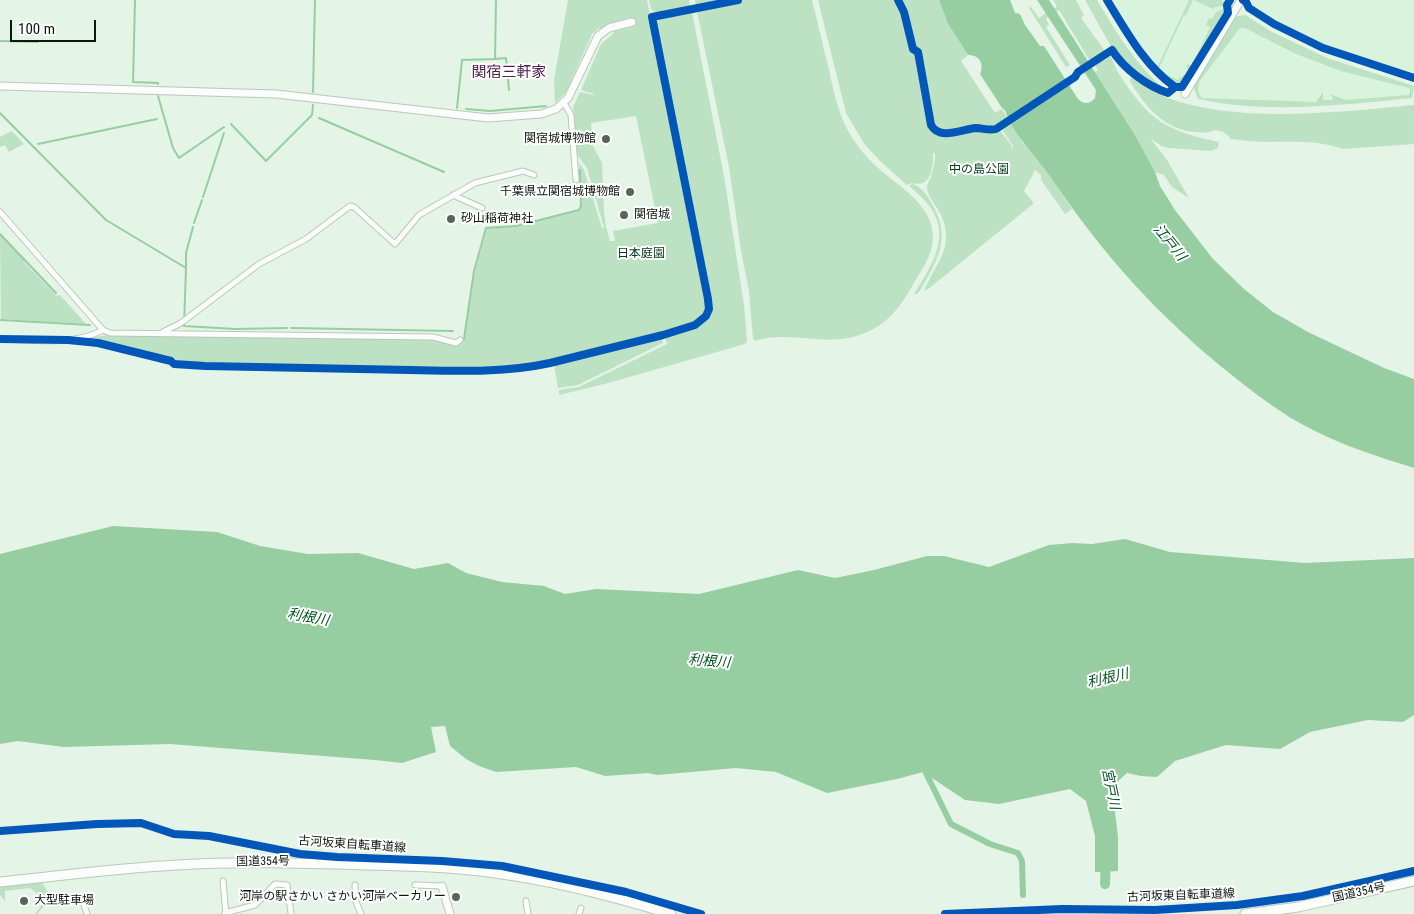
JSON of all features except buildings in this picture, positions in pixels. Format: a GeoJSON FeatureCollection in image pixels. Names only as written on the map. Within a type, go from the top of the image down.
{"type":"FeatureCollection","features":[{"type":"Feature","properties":{"kind":"highway","name":"国道354号"},"geometry":{"type":"LineString","coordinates":[[0,882],[141,867],[222,863],[289,862],[432,867],[493,872],[550,882],[608,895],[672,914]]}},
{"type":"Feature","properties":{"kind":"highway","name":"国道354号"},"geometry":{"type":"LineString","coordinates":[[1245,914],[1298,907],[1414,881]]}},
{"type":"Feature","properties":{"kind":"street"},"geometry":{"type":"LineString","coordinates":[[1185,94],[1241,0]]}},
{"type":"Feature","properties":{"kind":"street"},"geometry":{"type":"LineString","coordinates":[[0,86],[276,94],[488,118],[541,114],[556,109],[568,98],[598,36],[609,28],[632,22]]}},
{"type":"Feature","properties":{"kind":"street"},"geometry":{"type":"LineString","coordinates":[[564,103],[571,115],[576,180]]}},
{"type":"Feature","properties":{"kind":"street"},"geometry":{"type":"LineString","coordinates":[[159,333],[180,323],[259,264],[306,239],[350,206],[354,207],[395,244],[419,215],[475,183],[523,171],[534,175]]}},
{"type":"Feature","properties":{"kind":"street"},"geometry":{"type":"LineString","coordinates":[[453,195],[482,208]]}},
{"type":"Feature","properties":{"kind":"street"},"geometry":{"type":"LineString","coordinates":[[0,212],[103,330],[110,333],[433,338],[456,343],[460,340]]}},
{"type":"Feature","properties":{"kind":"street"},"geometry":{"type":"LineString","coordinates":[[0,338],[68,340],[103,330]]}},
{"type":"Feature","properties":{"kind":"street"},"geometry":{"type":"LineString","coordinates":[[223,882],[225,913],[255,905],[274,884],[287,885],[291,913]]}},
{"type":"Feature","properties":{"kind":"street"},"geometry":{"type":"LineString","coordinates":[[355,885],[356,902],[361,914]]}},
{"type":"Feature","properties":{"kind":"street"},"geometry":{"type":"LineString","coordinates":[[415,886],[442,886],[450,914]]}},
{"type":"Feature","properties":{"kind":"street"},"geometry":{"type":"LineString","coordinates":[[526,901],[528,914]]}},
{"type":"Feature","properties":{"kind":"street"},"geometry":{"type":"LineString","coordinates":[[83,902],[87,914]]}},
{"type":"Feature","properties":{"kind":"shaded area"},"geometry":{"type":"Polygon","coordinates":[[[1108,0],[1226,0],[1224,2],[1227,12],[1183,84],[1177,86],[1162,74],[1143,53],[1108,0]]]}},
{"type":"Feature","properties":{"kind":"shaded area"},"geometry":{"type":"Polygon","coordinates":[[[1252,0],[1414,0],[1414,76],[1351,57],[1311,41],[1251,8],[1252,0]]]}},
{"type":"Feature","properties":{"kind":"shaded area"},"geometry":{"type":"Polygon","coordinates":[[[1245,15],[1272,32],[1327,58],[1414,86],[1412,98],[1358,103],[1282,106],[1217,103],[1198,99],[1193,86],[1245,15]]]}},
{"type":"Feature","properties":{"kind":"green space","name":"日本庭園"},"geometry":{"type":"Polygon","coordinates":[[[568,0],[647,0],[708,300],[705,314],[697,323],[544,364],[510,367],[430,368],[181,362],[174,358],[82,340],[107,335],[431,339],[461,342],[464,339],[475,271],[487,228],[516,227],[579,210],[582,206],[579,162],[584,170],[602,228],[604,228],[587,168],[578,156],[573,107],[580,92],[594,95],[581,90],[601,44],[614,33],[599,28],[592,34],[566,92],[555,103],[554,80],[568,0]],[[636,116],[591,123],[592,134],[590,134],[590,139],[592,139],[593,146],[602,163],[604,212],[610,241],[615,241],[613,231],[658,223],[636,116]]]}},
{"type":"Feature","properties":{"kind":"green space"},"geometry":{"type":"Polygon","coordinates":[[[649,0],[689,0],[690,7],[658,14],[651,9],[649,0]]]}},
{"type":"Feature","properties":{"kind":"green space"},"geometry":{"type":"Polygon","coordinates":[[[695,0],[812,0],[836,98],[845,125],[855,142],[868,158],[922,207],[932,227],[932,245],[924,266],[896,311],[875,328],[853,337],[838,339],[824,340],[783,337],[755,341],[753,339],[749,291],[741,251],[729,167],[697,11],[720,7],[722,1],[696,6],[695,0]]]}},
{"type":"Feature","properties":{"kind":"green space","name":"中の島公園"},"geometry":{"type":"Polygon","coordinates":[[[818,0],[939,0],[948,24],[968,55],[961,61],[995,113],[1002,109],[1009,121],[999,129],[1012,146],[1011,149],[1014,147],[1001,128],[1012,123],[1023,143],[1047,171],[1072,209],[1065,214],[1041,180],[1041,175],[1035,170],[1024,191],[1033,204],[924,291],[942,255],[946,237],[941,215],[927,190],[927,184],[934,168],[935,153],[933,153],[929,178],[921,184],[907,185],[865,145],[846,113],[818,0]]]}},
{"type":"Feature","properties":{"kind":"green space"},"geometry":{"type":"Polygon","coordinates":[[[1053,0],[1076,0],[1084,15],[1081,18],[1107,52],[1089,64],[1090,61],[1059,10],[1056,12],[1054,9],[1057,6],[1053,0]]]}},
{"type":"Feature","properties":{"kind":"green space"},"geometry":{"type":"Polygon","coordinates":[[[1085,0],[1097,0],[1137,60],[1167,91],[1149,83],[1127,67],[1111,46],[1085,0]]]}},
{"type":"Feature","properties":{"kind":"green space"},"geometry":{"type":"Polygon","coordinates":[[[1189,0],[1193,0],[1159,68],[1167,75],[1178,80],[1186,74],[1188,76],[1183,84],[1177,86],[1157,68],[1189,0]]]}},
{"type":"Feature","properties":{"kind":"green space"},"geometry":{"type":"Polygon","coordinates":[[[1194,0],[1221,0],[1225,6],[1214,7],[1213,9],[1194,0]]]}},
{"type":"Feature","properties":{"kind":"green space"},"geometry":{"type":"Polygon","coordinates":[[[1030,6],[1039,18],[1046,13],[1049,25],[1046,27],[1070,65],[1066,67],[1029,8],[1030,6]]]}},
{"type":"Feature","properties":{"kind":"green space"},"geometry":{"type":"Polygon","coordinates":[[[1226,9],[1227,12],[1191,71],[1187,69],[1187,64],[1192,66],[1210,27],[1206,25],[1209,18],[1212,19],[1217,11],[1226,9]]]}},
{"type":"Feature","properties":{"kind":"green space"},"geometry":{"type":"Polygon","coordinates":[[[692,12],[724,176],[744,305],[747,341],[745,344],[559,395],[559,390],[579,387],[667,344],[664,335],[696,325],[707,315],[710,308],[710,299],[654,25],[659,19],[692,12]]]}},
{"type":"Feature","properties":{"kind":"green space"},"geometry":{"type":"Polygon","coordinates":[[[1245,15],[1272,32],[1327,58],[1414,86],[1412,98],[1305,107],[1224,104],[1198,99],[1193,86],[1234,17],[1245,15]],[[1240,28],[1199,82],[1198,92],[1202,98],[1316,102],[1323,92],[1323,100],[1333,100],[1331,94],[1345,100],[1409,95],[1409,88],[1341,71],[1296,54],[1245,28],[1240,28]]]}},
{"type":"Feature","properties":{"kind":"green space"},"geometry":{"type":"Polygon","coordinates":[[[1110,56],[1118,72],[1140,103],[1160,121],[1171,128],[1185,133],[1219,142],[1218,148],[1211,151],[1168,148],[1161,146],[1150,138],[1167,160],[1189,198],[1172,187],[1164,175],[1155,172],[1135,135],[1095,72],[1098,70],[1094,63],[1103,57],[1105,60],[1110,56]]]}},
{"type":"Feature","properties":{"kind":"green space"},"geometry":{"type":"Polygon","coordinates":[[[1131,77],[1168,98],[1196,106],[1226,111],[1290,114],[1322,113],[1414,105],[1414,144],[1342,149],[1315,143],[1230,139],[1223,132],[1215,130],[1204,133],[1185,131],[1165,122],[1149,107],[1130,81],[1131,77]]]}},
{"type":"Feature","properties":{"kind":"green space"},"geometry":{"type":"Polygon","coordinates":[[[12,131],[24,144],[9,152],[5,145],[0,147],[0,137],[12,131]]]}},
{"type":"Feature","properties":{"kind":"green space"},"geometry":{"type":"Polygon","coordinates":[[[912,184],[921,188],[929,199],[940,221],[942,238],[934,265],[917,294],[914,294],[933,260],[939,237],[938,225],[934,214],[924,200],[909,186],[912,184]]]}},
{"type":"Feature","properties":{"kind":"green space"},"geometry":{"type":"Polygon","coordinates":[[[0,233],[24,262],[57,296],[60,295],[86,324],[1,319],[0,233]]]}},
{"type":"Feature","properties":{"kind":"green space"},"geometry":{"type":"Polygon","coordinates":[[[661,336],[663,343],[578,385],[558,388],[554,364],[661,336]]]}},
{"type":"Feature","properties":{"kind":"green space"},"geometry":{"type":"Polygon","coordinates":[[[41,881],[55,903],[43,907],[37,914],[35,914],[45,900],[30,888],[5,891],[5,901],[0,895],[0,885],[41,881]]]}},
{"type":"Feature","properties":{"kind":"water","name":"江戸川"},"geometry":{"type":"Polygon","coordinates":[[[939,0],[1010,0],[1015,13],[1020,14],[1025,25],[1040,46],[1044,46],[1078,99],[1089,103],[1095,98],[1096,90],[1037,0],[1049,0],[1135,135],[1155,172],[1160,186],[1175,210],[1213,259],[1244,289],[1273,312],[1308,332],[1384,368],[1414,379],[1414,468],[1336,441],[1291,418],[1233,376],[1158,309],[1113,260],[1019,137],[1005,110],[980,74],[982,67],[980,61],[972,55],[968,55],[948,24],[939,0]]]}},
{"type":"Feature","properties":{"kind":"water","name":"利根川"},"geometry":{"type":"Polygon","coordinates":[[[113,526],[217,532],[260,546],[308,554],[358,553],[414,569],[448,563],[466,573],[502,582],[544,586],[565,594],[596,589],[699,594],[798,570],[835,578],[927,556],[944,556],[989,567],[1049,545],[1092,544],[1125,539],[1170,552],[1305,563],[1414,558],[1414,715],[1403,722],[1368,720],[1310,732],[1280,749],[1226,745],[1175,761],[1157,777],[1127,773],[1112,787],[1118,837],[1118,871],[1095,872],[1095,836],[1086,801],[1070,789],[999,804],[965,800],[923,772],[827,793],[776,772],[736,768],[657,775],[648,773],[605,776],[576,767],[496,772],[466,759],[450,746],[445,726],[431,727],[436,752],[402,763],[170,744],[64,747],[18,741],[0,744],[0,554],[113,526]]]}},
{"type":"Feature","properties":{"kind":"waterway"},"geometry":{"type":"LineString","coordinates":[[135,0],[133,82],[158,84]]}},
{"type":"Feature","properties":{"kind":"waterway"},"geometry":{"type":"LineString","coordinates":[[313,92],[315,0]]}},
{"type":"Feature","properties":{"kind":"waterway"},"geometry":{"type":"LineString","coordinates":[[457,108],[462,60],[495,59],[496,0]]}},
{"type":"Feature","properties":{"kind":"waterway"},"geometry":{"type":"LineString","coordinates":[[0,41],[38,42]]}},
{"type":"Feature","properties":{"kind":"waterway"},"geometry":{"type":"LineString","coordinates":[[495,59],[506,58],[509,90]]}},
{"type":"Feature","properties":{"kind":"waterway"},"geometry":{"type":"LineString","coordinates":[[158,96],[173,148],[179,158],[224,127]]}},
{"type":"Feature","properties":{"kind":"waterway"},"geometry":{"type":"LineString","coordinates":[[231,124],[266,161],[312,115],[313,105]]}},
{"type":"Feature","properties":{"kind":"waterway"},"geometry":{"type":"LineString","coordinates":[[466,109],[490,111],[546,106]]}},
{"type":"Feature","properties":{"kind":"waterway"},"geometry":{"type":"LineString","coordinates":[[0,113],[106,220],[186,268],[184,326],[235,329],[287,328]]}},
{"type":"Feature","properties":{"kind":"waterway"},"geometry":{"type":"LineString","coordinates":[[319,118],[444,172]]}},
{"type":"Feature","properties":{"kind":"waterway"},"geometry":{"type":"LineString","coordinates":[[38,144],[157,119]]}},
{"type":"Feature","properties":{"kind":"waterway"},"geometry":{"type":"LineString","coordinates":[[203,197],[224,133]]}},
{"type":"Feature","properties":{"kind":"waterway"},"geometry":{"type":"LineString","coordinates":[[464,339],[474,271],[486,228],[516,226],[579,210],[581,206],[580,170]]}},
{"type":"Feature","properties":{"kind":"waterway"},"geometry":{"type":"LineString","coordinates":[[194,223],[202,200]]}},
{"type":"Feature","properties":{"kind":"waterway"},"geometry":{"type":"LineString","coordinates":[[186,268],[186,253],[193,227]]}},
{"type":"Feature","properties":{"kind":"waterway"},"geometry":{"type":"LineString","coordinates":[[0,234],[56,293]]}},
{"type":"Feature","properties":{"kind":"waterway"},"geometry":{"type":"LineString","coordinates":[[0,320],[90,325]]}},
{"type":"Feature","properties":{"kind":"waterway"},"geometry":{"type":"LineString","coordinates":[[291,328],[453,331]]}},
{"type":"Feature","properties":{"kind":"waterway"},"geometry":{"type":"LineString","coordinates":[[923,767],[951,824],[990,844],[1018,853],[1022,861],[1023,895]]}},
{"type":"Feature","properties":{"kind":"waterway","name":"宮戸川"},"geometry":{"type":"LineString","coordinates":[[1105,884],[1106,858]]}},
{"type":"Feature","properties":{"kind":"cycle path"},"geometry":{"type":"LineString","coordinates":[[0,339],[68,340],[98,343],[171,361],[174,364],[480,371],[550,363],[663,335],[695,325],[706,316],[709,309],[708,299],[652,17],[738,0]]}},
{"type":"Feature","properties":{"kind":"cycle path"},"geometry":{"type":"LineString","coordinates":[[898,0],[904,12],[913,49],[918,52],[931,125],[935,130],[946,133],[976,128],[996,129],[1112,50],[1129,70],[1152,86],[1168,93],[1175,87],[1182,87],[1228,13],[1227,5],[1230,0]]}},
{"type":"Feature","properties":{"kind":"cycle path"},"geometry":{"type":"LineString","coordinates":[[1107,0],[1145,58],[1164,79],[1175,87]]}},
{"type":"Feature","properties":{"kind":"cycle path"},"geometry":{"type":"LineString","coordinates":[[1243,0],[1249,8],[1274,24],[1323,48],[1414,78]]}},
{"type":"Feature","properties":{"kind":"cycle path","name":"古河坂東自転車道線"},"geometry":{"type":"LineString","coordinates":[[0,831],[141,823],[174,834],[209,836],[300,854],[502,866],[626,892],[701,914]]}},
{"type":"Feature","properties":{"kind":"cycle path","name":"古河坂東自転車道線"},"geometry":{"type":"LineString","coordinates":[[945,914],[1062,909],[1155,910],[1237,905],[1303,896],[1414,871]]}},
{"type":"Feature","properties":{"kind":"place","name":"関宿城博物館"},"geometry":{"type":"Point","coordinates":[606,139]}},
{"type":"Feature","properties":{"kind":"place","name":"千葉県立関宿城博物館"},"geometry":{"type":"Point","coordinates":[630,192]}},
{"type":"Feature","properties":{"kind":"place","name":"関宿城"},"geometry":{"type":"Point","coordinates":[624,215]}},
{"type":"Feature","properties":{"kind":"place","name":"砂山稲荷神社"},"geometry":{"type":"Point","coordinates":[451,219]}},
{"type":"Feature","properties":{"kind":"place","name":"河岸の駅さかい さかい河岸ベーカリー"},"geometry":{"type":"Point","coordinates":[456,897]}},
{"type":"Feature","properties":{"kind":"place","name":"大型駐車場"},"geometry":{"type":"Point","coordinates":[24,901]}},
{"type":"Feature","properties":{"kind":"district","name":"関宿三軒家"},"geometry":{"type":"Point","coordinates":[509,73]}}]}
